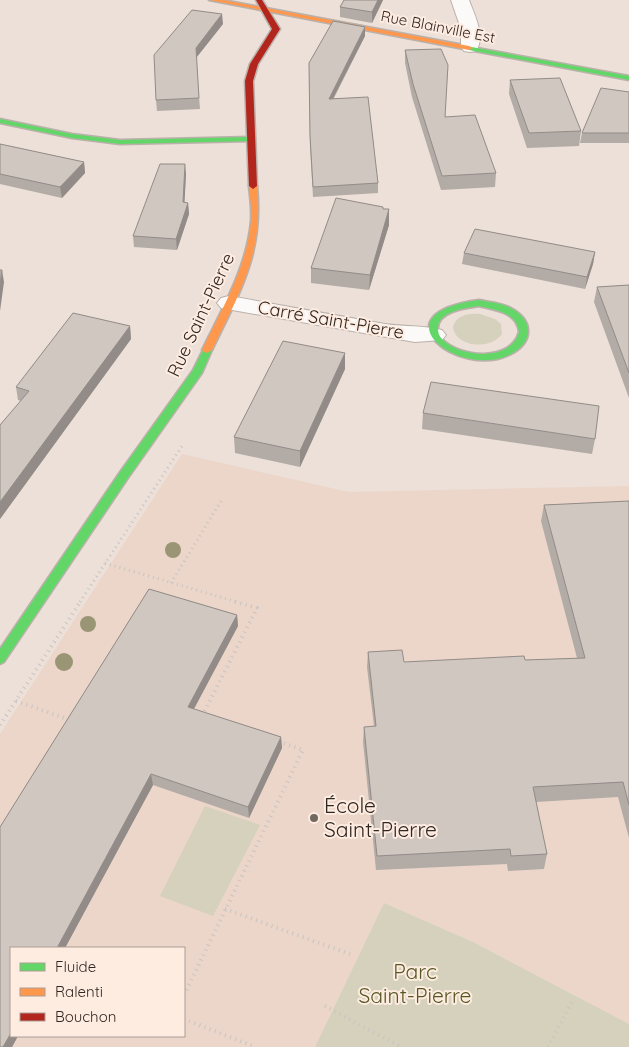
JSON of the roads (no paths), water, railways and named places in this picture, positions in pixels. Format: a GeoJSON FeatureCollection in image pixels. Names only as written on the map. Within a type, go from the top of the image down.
{"type":"FeatureCollection","features":[{"type":"Feature","properties":{"kind":"street","name":"Rue Blainville Est"},"geometry":{"type":"LineString","coordinates":[[212,0],[262,5],[629,78]]}},
{"type":"Feature","properties":{"kind":"street"},"geometry":{"type":"LineString","coordinates":[[460,0],[470,29],[470,47]]}},
{"type":"Feature","properties":{"kind":"street","name":"Rue Saint-Pierre"},"geometry":{"type":"LineString","coordinates":[[0,660],[124,475],[188,386],[205,355],[247,259],[254,230],[255,204],[249,88],[251,72],[276,29],[262,5]]}},
{"type":"Feature","properties":{"kind":"street"},"geometry":{"type":"LineString","coordinates":[[0,121],[72,136],[120,142],[251,139]]}},
{"type":"Feature","properties":{"kind":"street","name":"Carré Saint-Pierre"},"geometry":{"type":"LineString","coordinates":[[229,302],[386,332],[434,335]]}},
{"type":"Feature","properties":{"kind":"street"},"geometry":{"type":"LineString","coordinates":[[472,303],[494,305],[510,311],[521,319],[526,329],[524,339],[518,348],[508,354],[494,357],[470,356],[454,351],[440,344],[434,335],[432,325],[438,316],[452,307],[472,303]]}},
{"type":"Feature","properties":{"kind":"place","name":"École Saint-Pierre"},"geometry":{"type":"Point","coordinates":[314,818]}},
{"type":"Feature","properties":{"kind":"park label","name":"Parc Saint-Pierre"},"geometry":{"type":"Point","coordinates":[415,984]}}]}
